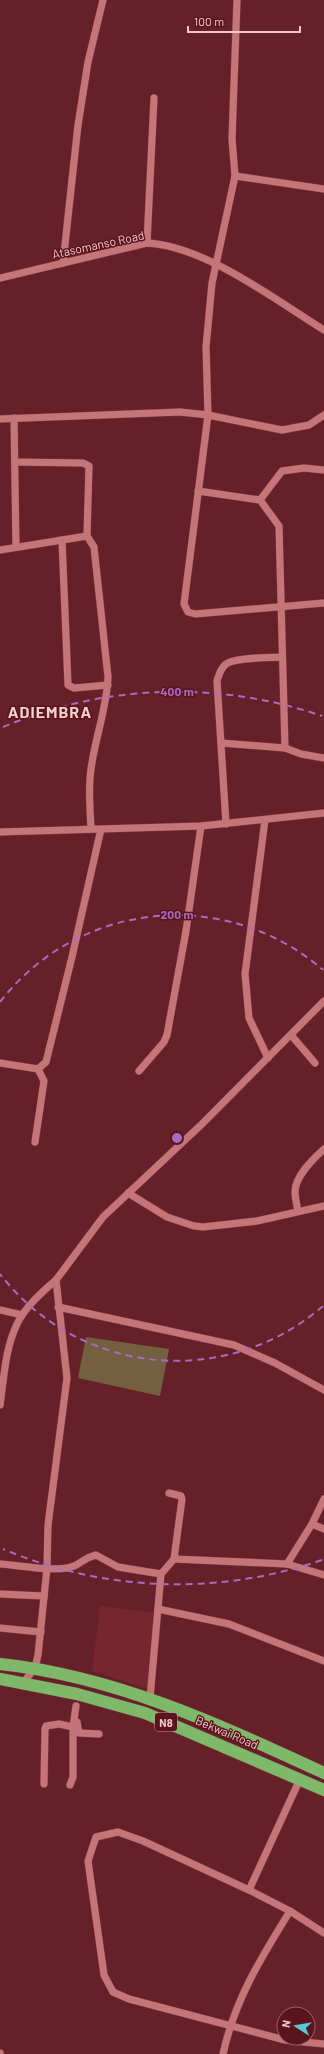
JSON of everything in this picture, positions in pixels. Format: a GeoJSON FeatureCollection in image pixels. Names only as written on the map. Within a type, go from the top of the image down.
{"type":"FeatureCollection","features":[{"type":"Feature","properties":{"kind":"highway","name":"Bekwai Road"},"geometry":{"type":"LineString","coordinates":[[0,1664],[36,1668],[150,1698],[324,1773]]}},
{"type":"Feature","properties":{"kind":"highway","name":"Bekwai Road"},"geometry":{"type":"LineString","coordinates":[[0,1679],[78,1694],[145,1713],[324,1790]]}},
{"type":"Feature","properties":{"kind":"street"},"geometry":{"type":"LineString","coordinates":[[63,262],[78,125],[88,62],[103,0]]}},
{"type":"Feature","properties":{"kind":"street"},"geometry":{"type":"LineString","coordinates":[[237,0],[232,139],[235,176],[212,283],[206,346],[208,415],[184,599],[185,608],[188,612],[195,614],[282,608],[324,603]]}},
{"type":"Feature","properties":{"kind":"street"},"geometry":{"type":"LineString","coordinates":[[147,243],[154,98]]}},
{"type":"Feature","properties":{"kind":"street"},"geometry":{"type":"LineString","coordinates":[[235,176],[324,189]]}},
{"type":"Feature","properties":{"kind":"street","name":"Atasomanso Road"},"geometry":{"type":"LineString","coordinates":[[0,278],[147,243],[166,245],[217,265],[324,330]]}},
{"type":"Feature","properties":{"kind":"street"},"geometry":{"type":"LineString","coordinates":[[0,419],[180,412],[208,415],[282,430],[309,425],[324,415]]}},
{"type":"Feature","properties":{"kind":"street"},"geometry":{"type":"LineString","coordinates":[[14,418],[16,547]]}},
{"type":"Feature","properties":{"kind":"street"},"geometry":{"type":"LineString","coordinates":[[14,462],[87,464],[90,470],[87,536],[94,547],[108,685],[91,767],[89,784],[91,828]]}},
{"type":"Feature","properties":{"kind":"street"},"geometry":{"type":"LineString","coordinates":[[260,500],[282,471],[304,468],[324,470]]}},
{"type":"Feature","properties":{"kind":"street"},"geometry":{"type":"LineString","coordinates":[[198,492],[260,500],[279,526],[285,748]]}},
{"type":"Feature","properties":{"kind":"street"},"geometry":{"type":"LineString","coordinates":[[0,550],[87,536]]}},
{"type":"Feature","properties":{"kind":"street"},"geometry":{"type":"LineString","coordinates":[[62,540],[68,684],[74,688],[108,685]]}},
{"type":"Feature","properties":{"kind":"street"},"geometry":{"type":"LineString","coordinates":[[226,824],[217,681],[223,666],[235,660],[282,656]]}},
{"type":"Feature","properties":{"kind":"street"},"geometry":{"type":"LineString","coordinates":[[221,743],[285,748],[311,757],[324,758]]}},
{"type":"Feature","properties":{"kind":"street"},"geometry":{"type":"LineString","coordinates":[[0,832],[91,828],[201,826],[324,813]]}},
{"type":"Feature","properties":{"kind":"street"},"geometry":{"type":"LineString","coordinates":[[265,820],[245,974],[249,1018],[268,1058]]}},
{"type":"Feature","properties":{"kind":"street"},"geometry":{"type":"LineString","coordinates":[[139,1071],[164,1042],[167,1035],[186,931],[201,826]]}},
{"type":"Feature","properties":{"kind":"street"},"geometry":{"type":"LineString","coordinates":[[38,1070],[46,1062],[101,829]]}},
{"type":"Feature","properties":{"kind":"street"},"geometry":{"type":"LineString","coordinates":[[0,1405],[6,1359],[17,1324],[22,1315],[56,1280],[103,1217],[202,1124],[324,1001]]}},
{"type":"Feature","properties":{"kind":"street"},"geometry":{"type":"LineString","coordinates":[[291,1035],[314,1063]]}},
{"type":"Feature","properties":{"kind":"street"},"geometry":{"type":"LineString","coordinates":[[0,1063],[38,1070],[44,1080],[35,1142]]}},
{"type":"Feature","properties":{"kind":"street"},"geometry":{"type":"LineString","coordinates":[[298,1211],[295,1193],[297,1182],[312,1160],[324,1149]]}},
{"type":"Feature","properties":{"kind":"street"},"geometry":{"type":"LineString","coordinates":[[128,1193],[167,1217],[194,1226],[203,1227],[257,1221],[324,1206]]}},
{"type":"Feature","properties":{"kind":"street"},"geometry":{"type":"LineString","coordinates":[[23,1683],[36,1668],[47,1568],[48,1525],[67,1378],[56,1280]]}},
{"type":"Feature","properties":{"kind":"street"},"geometry":{"type":"LineString","coordinates":[[58,1307],[234,1345],[275,1363],[324,1390]]}},
{"type":"Feature","properties":{"kind":"street"},"geometry":{"type":"LineString","coordinates":[[0,1310],[22,1315]]}},
{"type":"Feature","properties":{"kind":"street"},"geometry":{"type":"LineString","coordinates":[[150,1698],[161,1574],[174,1559],[182,1498],[181,1496],[169,1493]]}},
{"type":"Feature","properties":{"kind":"street"},"geometry":{"type":"LineString","coordinates":[[287,1564],[312,1524],[324,1499]]}},
{"type":"Feature","properties":{"kind":"street"},"geometry":{"type":"LineString","coordinates":[[312,1524],[324,1528]]}},
{"type":"Feature","properties":{"kind":"street"},"geometry":{"type":"LineString","coordinates":[[0,1564],[60,1568],[74,1566],[84,1558],[96,1555],[118,1567],[161,1574]]}},
{"type":"Feature","properties":{"kind":"street"},"geometry":{"type":"LineString","coordinates":[[174,1559],[287,1564],[324,1575]]}},
{"type":"Feature","properties":{"kind":"street"},"geometry":{"type":"LineString","coordinates":[[0,1594],[44,1596]]}},
{"type":"Feature","properties":{"kind":"street"},"geometry":{"type":"LineString","coordinates":[[158,1609],[229,1624],[324,1661]]}},
{"type":"Feature","properties":{"kind":"street"},"geometry":{"type":"LineString","coordinates":[[0,1628],[41,1632]]}},
{"type":"Feature","properties":{"kind":"street"},"geometry":{"type":"LineString","coordinates":[[70,1785],[73,1777],[73,1726],[78,1694]]}},
{"type":"Feature","properties":{"kind":"street"},"geometry":{"type":"LineString","coordinates":[[76,1706],[77,1730],[79,1733],[99,1734]]}},
{"type":"Feature","properties":{"kind":"street"},"geometry":{"type":"LineString","coordinates":[[44,1784],[46,1726],[59,1724],[73,1726]]}},
{"type":"Feature","properties":{"kind":"street"},"geometry":{"type":"LineString","coordinates":[[248,1890],[300,1779]]}},
{"type":"Feature","properties":{"kind":"street"},"geometry":{"type":"LineString","coordinates":[[324,1933],[290,1911],[143,1841],[118,1832],[96,1837],[88,1861],[104,1975],[113,1992],[130,1999],[285,2040],[324,2044]]}},
{"type":"Feature","properties":{"kind":"street"},"geometry":{"type":"LineString","coordinates":[[223,2054],[229,2026],[253,1972],[290,1911]]}},
{"type":"Feature","properties":{"kind":"shaded area"},"geometry":{"type":"Polygon","coordinates":[[[86,1337],[169,1349],[160,1396],[78,1378],[86,1337]]]}},
{"type":"Feature","properties":{"kind":"shaded area"},"geometry":{"type":"Polygon","coordinates":[[[100,1606],[157,1613],[148,1689],[92,1671],[100,1606]]]}},
{"type":"Feature","properties":{"kind":"district","name":"ADIEMBRA"},"geometry":{"type":"Point","coordinates":[50,711]}}]}
